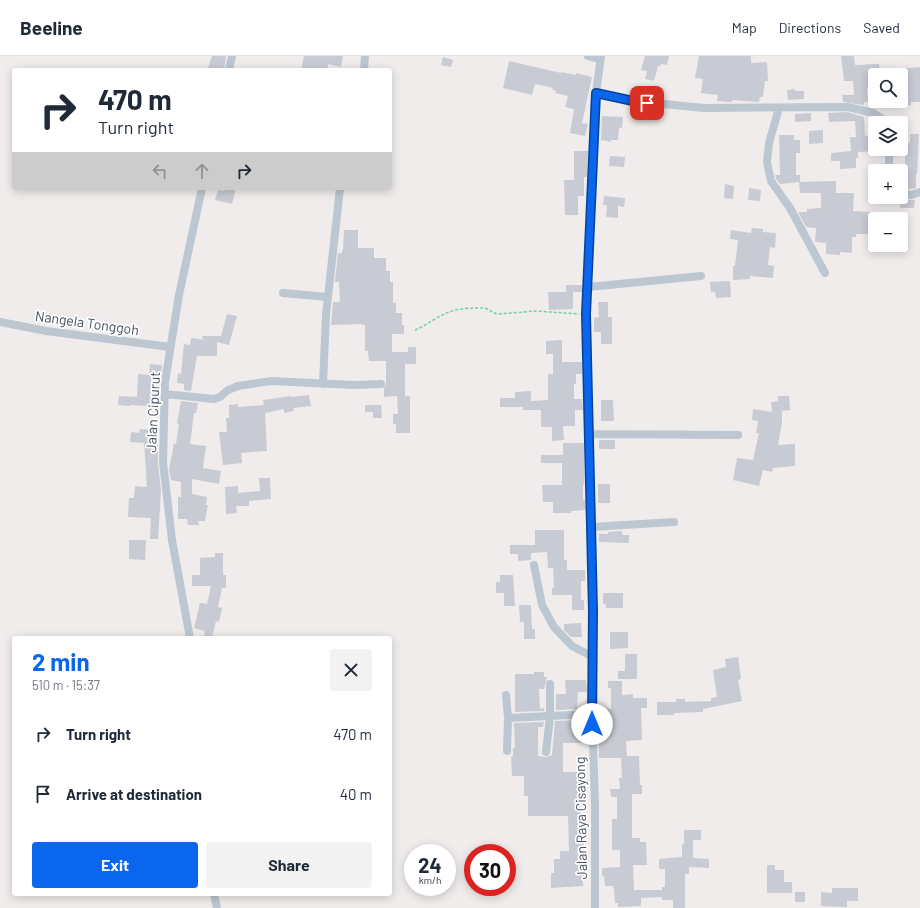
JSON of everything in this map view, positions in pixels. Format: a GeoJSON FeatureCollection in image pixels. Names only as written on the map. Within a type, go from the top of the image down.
{"type":"FeatureCollection","features":[{"type":"Feature","properties":{"kind":"street"},"geometry":{"type":"LineString","coordinates":[[229,68],[232,56]]}},
{"type":"Feature","properties":{"kind":"street"},"geometry":{"type":"LineString","coordinates":[[364,68],[366,56]]}},
{"type":"Feature","properties":{"kind":"street"},"geometry":{"type":"LineString","coordinates":[[588,56],[601,58]]}},
{"type":"Feature","properties":{"kind":"street","name":"Jalan Raya Cisayong"},"geometry":{"type":"LineString","coordinates":[[595,908],[595,803],[592,714],[592,527],[586,314],[596,93],[601,58]]}},
{"type":"Feature","properties":{"kind":"street"},"geometry":{"type":"LineString","coordinates":[[596,93],[633,101],[704,108],[848,107],[873,113],[878,116]]}},
{"type":"Feature","properties":{"kind":"street"},"geometry":{"type":"LineString","coordinates":[[778,108],[769,143],[767,162],[771,181],[790,208],[825,273]]}},
{"type":"Feature","properties":{"kind":"street","name":"Jalan Cipurut"},"geometry":{"type":"LineString","coordinates":[[190,636],[172,540],[163,462],[165,382],[179,295],[202,190]]}},
{"type":"Feature","properties":{"kind":"street"},"geometry":{"type":"LineString","coordinates":[[323,384],[328,297],[340,190]]}},
{"type":"Feature","properties":{"kind":"street"},"geometry":{"type":"LineString","coordinates":[[908,195],[920,192]]}},
{"type":"Feature","properties":{"kind":"street"},"geometry":{"type":"LineString","coordinates":[[588,287],[701,276]]}},
{"type":"Feature","properties":{"kind":"street"},"geometry":{"type":"LineString","coordinates":[[283,293],[328,297]]}},
{"type":"Feature","properties":{"kind":"street","name":"Nangela Tonggoh"},"geometry":{"type":"LineString","coordinates":[[0,322],[46,330],[170,347]]}},
{"type":"Feature","properties":{"kind":"street"},"geometry":{"type":"LineString","coordinates":[[165,394],[214,399],[220,397],[228,390],[238,386],[271,381],[323,384],[381,384]]}},
{"type":"Feature","properties":{"kind":"street"},"geometry":{"type":"LineString","coordinates":[[589,434],[738,435]]}},
{"type":"Feature","properties":{"kind":"street"},"geometry":{"type":"LineString","coordinates":[[592,527],[674,522]]}},
{"type":"Feature","properties":{"kind":"street"},"geometry":{"type":"LineString","coordinates":[[534,565],[542,605],[554,626],[572,646],[593,657]]}},
{"type":"Feature","properties":{"kind":"street"},"geometry":{"type":"LineString","coordinates":[[546,752],[550,716],[550,684]]}},
{"type":"Feature","properties":{"kind":"street"},"geometry":{"type":"LineString","coordinates":[[506,695],[508,718],[507,751]]}},
{"type":"Feature","properties":{"kind":"street"},"geometry":{"type":"LineString","coordinates":[[508,718],[592,714]]}},
{"type":"Feature","properties":{"kind":"street"},"geometry":{"type":"LineString","coordinates":[[214,896],[217,908]]}},
{"type":"Feature","properties":{"kind":"path"},"geometry":{"type":"LineString","coordinates":[[415,330],[450,312],[457,310],[485,308],[499,314],[540,311],[586,314]]}},
{"type":"Feature","properties":{"kind":"building"},"geometry":{"type":"Polygon","coordinates":[[[212,56],[226,56],[224,68],[208,68],[212,56]]]}},
{"type":"Feature","properties":{"kind":"building"},"geometry":{"type":"Polygon","coordinates":[[[304,56],[343,56],[341,67],[328,64],[327,68],[301,68],[304,56]]]}},
{"type":"Feature","properties":{"kind":"building"},"geometry":{"type":"Polygon","coordinates":[[[645,56],[669,56],[667,65],[661,64],[658,66],[654,81],[645,79],[647,71],[641,70],[645,56]]]}},
{"type":"Feature","properties":{"kind":"building"},"geometry":{"type":"Polygon","coordinates":[[[699,56],[751,56],[751,63],[767,62],[768,81],[765,81],[763,97],[760,97],[759,102],[732,100],[732,102],[728,102],[717,101],[718,95],[701,93],[703,79],[695,78],[699,56]]]}},
{"type":"Feature","properties":{"kind":"building"},"geometry":{"type":"Polygon","coordinates":[[[841,56],[854,56],[855,65],[879,64],[879,68],[868,68],[868,102],[864,102],[864,105],[843,102],[842,95],[854,95],[853,81],[844,81],[841,56]]]}},
{"type":"Feature","properties":{"kind":"building"},"geometry":{"type":"Polygon","coordinates":[[[443,57],[453,60],[451,67],[441,65],[443,57]]]}},
{"type":"Feature","properties":{"kind":"building"},"geometry":{"type":"Polygon","coordinates":[[[509,61],[561,73],[576,75],[576,73],[592,77],[582,123],[588,124],[585,136],[570,133],[574,109],[565,107],[568,96],[555,93],[556,91],[552,90],[553,88],[535,84],[532,95],[503,88],[509,61]]]}},
{"type":"Feature","properties":{"kind":"building"},"geometry":{"type":"Polygon","coordinates":[[[920,67],[920,102],[911,102],[911,105],[908,105],[908,68],[906,68],[920,67]]]}},
{"type":"Feature","properties":{"kind":"building"},"geometry":{"type":"Polygon","coordinates":[[[795,89],[795,91],[804,91],[804,99],[788,100],[787,90],[795,89]]]}},
{"type":"Feature","properties":{"kind":"building"},"geometry":{"type":"Polygon","coordinates":[[[847,112],[864,117],[865,136],[868,136],[868,151],[858,152],[858,158],[856,158],[856,168],[840,169],[840,161],[831,161],[831,153],[851,151],[850,137],[856,137],[855,121],[829,122],[828,113],[847,112]]]}},
{"type":"Feature","properties":{"kind":"building"},"geometry":{"type":"Polygon","coordinates":[[[811,113],[811,121],[795,122],[795,114],[811,113]]]}},
{"type":"Feature","properties":{"kind":"building"},"geometry":{"type":"Polygon","coordinates":[[[602,116],[623,117],[622,128],[619,128],[618,140],[611,140],[611,142],[601,140],[602,116]]]}},
{"type":"Feature","properties":{"kind":"building"},"geometry":{"type":"Polygon","coordinates":[[[823,130],[823,143],[809,144],[809,131],[823,130]]]}},
{"type":"Feature","properties":{"kind":"building"},"geometry":{"type":"Polygon","coordinates":[[[910,134],[919,134],[916,188],[908,189],[908,164],[905,164],[905,156],[908,156],[908,143],[910,143],[910,134]]]}},
{"type":"Feature","properties":{"kind":"building"},"geometry":{"type":"Polygon","coordinates":[[[779,135],[794,135],[794,140],[800,140],[800,153],[796,153],[796,175],[800,175],[800,182],[780,184],[776,179],[775,175],[780,175],[779,135]]]}},
{"type":"Feature","properties":{"kind":"building"},"geometry":{"type":"Polygon","coordinates":[[[574,151],[588,151],[587,177],[584,177],[584,196],[578,196],[578,215],[565,215],[564,180],[574,180],[574,151]]]}},
{"type":"Feature","properties":{"kind":"building"},"geometry":{"type":"Polygon","coordinates":[[[610,156],[625,157],[624,167],[609,166],[610,156]]]}},
{"type":"Feature","properties":{"kind":"building"},"geometry":{"type":"Polygon","coordinates":[[[836,181],[836,193],[854,193],[853,211],[871,212],[868,212],[868,234],[856,234],[856,237],[852,237],[852,253],[840,252],[840,255],[826,254],[826,243],[815,242],[816,228],[806,227],[799,212],[807,212],[807,209],[821,208],[821,193],[800,193],[799,182],[836,181]]]}},
{"type":"Feature","properties":{"kind":"building"},"geometry":{"type":"Polygon","coordinates":[[[725,184],[734,186],[733,199],[724,198],[725,184]]]}},
{"type":"Feature","properties":{"kind":"building"},"geometry":{"type":"Polygon","coordinates":[[[749,188],[761,190],[760,201],[748,200],[749,188]]]}},
{"type":"Feature","properties":{"kind":"building"},"geometry":{"type":"Polygon","coordinates":[[[218,190],[236,190],[232,204],[215,200],[218,190]]]}},
{"type":"Feature","properties":{"kind":"building"},"geometry":{"type":"Polygon","coordinates":[[[604,196],[625,198],[624,207],[618,206],[618,218],[606,217],[607,205],[603,205],[604,196]]]}},
{"type":"Feature","properties":{"kind":"building"},"geometry":{"type":"Polygon","coordinates":[[[908,200],[915,200],[914,208],[900,208],[900,204],[908,204],[908,200]]]}},
{"type":"Feature","properties":{"kind":"building"},"geometry":{"type":"Polygon","coordinates":[[[752,228],[763,229],[763,232],[776,233],[775,248],[770,247],[768,265],[774,266],[773,278],[750,276],[750,279],[733,280],[733,266],[735,266],[738,240],[730,239],[731,230],[751,233],[752,228]]]}},
{"type":"Feature","properties":{"kind":"building"},"geometry":{"type":"Polygon","coordinates":[[[344,230],[358,230],[358,248],[374,248],[374,258],[386,258],[386,271],[390,271],[390,282],[393,282],[393,303],[396,303],[396,313],[402,313],[402,325],[404,325],[404,334],[392,334],[392,352],[408,352],[408,347],[416,347],[416,364],[405,364],[405,396],[410,396],[410,433],[396,433],[396,424],[393,424],[393,414],[398,414],[397,396],[384,397],[384,388],[386,384],[386,361],[369,361],[368,351],[365,351],[365,325],[331,325],[333,302],[340,302],[339,282],[335,282],[335,280],[338,253],[342,253],[343,250],[344,230]]]}},
{"type":"Feature","properties":{"kind":"building"},"geometry":{"type":"Polygon","coordinates":[[[730,281],[731,297],[716,298],[715,292],[711,292],[710,282],[730,281]]]}},
{"type":"Feature","properties":{"kind":"building"},"geometry":{"type":"Polygon","coordinates":[[[566,285],[582,285],[582,292],[573,292],[573,309],[549,310],[548,292],[566,292],[566,285]]]}},
{"type":"Feature","properties":{"kind":"building"},"geometry":{"type":"Polygon","coordinates":[[[598,302],[608,302],[608,317],[612,317],[612,344],[601,344],[601,332],[594,332],[594,318],[599,317],[598,302]]]}},
{"type":"Feature","properties":{"kind":"building"},"geometry":{"type":"Polygon","coordinates":[[[227,314],[237,316],[229,345],[217,342],[217,356],[197,356],[191,391],[184,390],[184,384],[177,383],[178,373],[181,374],[184,344],[190,345],[191,338],[206,340],[202,338],[202,336],[221,336],[227,314]]]}},
{"type":"Feature","properties":{"kind":"building"},"geometry":{"type":"Polygon","coordinates":[[[562,340],[562,362],[582,362],[582,374],[576,374],[574,399],[582,399],[583,410],[575,410],[575,426],[563,426],[564,440],[552,441],[552,427],[541,427],[541,410],[523,410],[523,407],[500,407],[500,398],[515,398],[515,392],[531,391],[531,401],[548,400],[548,374],[553,374],[553,354],[546,354],[546,341],[562,340]]]}},
{"type":"Feature","properties":{"kind":"building"},"geometry":{"type":"Polygon","coordinates":[[[150,364],[162,365],[161,374],[158,374],[156,395],[159,395],[159,412],[147,411],[147,406],[118,405],[119,396],[137,397],[138,374],[149,375],[150,364]]]}},
{"type":"Feature","properties":{"kind":"building"},"geometry":{"type":"Polygon","coordinates":[[[309,395],[311,406],[293,408],[294,411],[284,413],[284,409],[265,413],[267,451],[241,453],[242,463],[223,465],[219,432],[227,432],[226,418],[229,418],[229,405],[238,404],[238,407],[264,405],[263,400],[309,395]]]}},
{"type":"Feature","properties":{"kind":"building"},"geometry":{"type":"Polygon","coordinates":[[[778,396],[789,396],[790,410],[782,411],[782,423],[778,445],[795,444],[795,466],[773,468],[772,472],[763,470],[759,486],[733,480],[737,458],[753,460],[759,433],[756,433],[758,421],[752,420],[753,409],[772,412],[771,402],[778,401],[778,396]]]}},
{"type":"Feature","properties":{"kind":"building"},"geometry":{"type":"Polygon","coordinates":[[[601,400],[613,400],[614,421],[601,421],[601,400]]]}},
{"type":"Feature","properties":{"kind":"building"},"geometry":{"type":"Polygon","coordinates":[[[181,401],[198,403],[196,413],[194,413],[190,444],[206,446],[203,468],[221,471],[219,484],[192,479],[192,494],[207,497],[206,505],[208,505],[205,521],[198,521],[199,525],[188,525],[187,519],[178,519],[178,497],[181,497],[181,482],[171,480],[169,470],[174,443],[176,444],[179,424],[177,423],[181,401]]]}},
{"type":"Feature","properties":{"kind":"building"},"geometry":{"type":"Polygon","coordinates":[[[365,405],[381,405],[382,418],[373,418],[373,412],[365,412],[365,405]]]}},
{"type":"Feature","properties":{"kind":"building"},"geometry":{"type":"Polygon","coordinates":[[[140,429],[157,430],[156,444],[158,444],[158,463],[161,491],[158,539],[150,539],[151,518],[128,517],[129,498],[134,498],[135,486],[147,487],[144,443],[130,442],[131,432],[139,433],[140,429]]]}},
{"type":"Feature","properties":{"kind":"building"},"geometry":{"type":"Polygon","coordinates":[[[599,440],[615,440],[615,449],[599,449],[599,440]]]}},
{"type":"Feature","properties":{"kind":"building"},"geometry":{"type":"Polygon","coordinates":[[[563,443],[584,443],[583,500],[585,500],[585,510],[571,511],[571,513],[553,513],[553,502],[543,502],[542,485],[562,485],[562,463],[541,463],[541,455],[563,455],[563,443]]]}},
{"type":"Feature","properties":{"kind":"building"},"geometry":{"type":"Polygon","coordinates":[[[259,478],[270,478],[271,499],[249,501],[249,506],[236,506],[237,513],[226,514],[225,487],[238,486],[238,493],[260,491],[259,478]]]}},
{"type":"Feature","properties":{"kind":"building"},"geometry":{"type":"Polygon","coordinates":[[[598,484],[610,484],[610,503],[598,503],[598,484]]]}},
{"type":"Feature","properties":{"kind":"building"},"geometry":{"type":"Polygon","coordinates":[[[535,530],[564,530],[564,560],[567,560],[567,570],[585,570],[585,581],[581,581],[581,600],[584,600],[584,610],[572,610],[572,595],[552,595],[552,588],[554,588],[553,568],[548,568],[547,552],[531,553],[531,560],[518,561],[518,554],[510,554],[510,545],[535,545],[535,530]]]}},
{"type":"Feature","properties":{"kind":"building"},"geometry":{"type":"Polygon","coordinates":[[[622,531],[622,535],[629,535],[629,543],[599,542],[599,534],[622,531]]]}},
{"type":"Feature","properties":{"kind":"building"},"geometry":{"type":"Polygon","coordinates":[[[129,540],[146,540],[145,560],[129,559],[129,540]]]}},
{"type":"Feature","properties":{"kind":"building"},"geometry":{"type":"Polygon","coordinates":[[[215,553],[223,553],[223,575],[226,575],[226,588],[222,588],[218,607],[222,608],[219,622],[216,621],[212,636],[204,636],[205,631],[194,628],[200,603],[207,604],[211,586],[192,586],[192,575],[200,575],[200,558],[215,557],[215,553]]]}},
{"type":"Feature","properties":{"kind":"building"},"geometry":{"type":"Polygon","coordinates":[[[500,575],[513,575],[515,606],[504,606],[504,593],[496,593],[496,582],[500,582],[500,575]]]}},
{"type":"Feature","properties":{"kind":"building"},"geometry":{"type":"Polygon","coordinates":[[[603,593],[623,593],[623,608],[606,608],[606,604],[603,604],[603,593]]]}},
{"type":"Feature","properties":{"kind":"building"},"geometry":{"type":"Polygon","coordinates":[[[519,605],[531,605],[532,629],[535,629],[535,639],[524,639],[524,622],[520,622],[519,605]]]}},
{"type":"Feature","properties":{"kind":"building"},"geometry":{"type":"Polygon","coordinates":[[[581,623],[582,637],[571,637],[564,630],[564,624],[581,623]]]}},
{"type":"Feature","properties":{"kind":"building"},"geometry":{"type":"Polygon","coordinates":[[[610,632],[628,632],[628,648],[610,649],[610,632]]]}},
{"type":"Feature","properties":{"kind":"building"},"geometry":{"type":"Polygon","coordinates":[[[625,654],[637,654],[637,679],[618,679],[618,671],[625,671],[625,654]]]}},
{"type":"Feature","properties":{"kind":"building"},"geometry":{"type":"Polygon","coordinates":[[[738,657],[741,679],[738,680],[742,701],[703,709],[703,712],[657,715],[657,702],[676,702],[676,699],[685,699],[685,702],[711,701],[711,698],[717,697],[713,670],[726,667],[725,659],[738,657]]]}},
{"type":"Feature","properties":{"kind":"building"},"geometry":{"type":"Polygon","coordinates":[[[534,672],[544,672],[544,677],[547,677],[544,689],[539,689],[540,709],[544,708],[544,711],[515,712],[515,674],[534,674],[534,672]]]}},
{"type":"Feature","properties":{"kind":"building"},"geometry":{"type":"Polygon","coordinates":[[[565,680],[586,680],[587,692],[578,692],[577,709],[556,710],[556,694],[566,694],[565,680]]]}},
{"type":"Feature","properties":{"kind":"building"},"geometry":{"type":"Polygon","coordinates":[[[608,681],[622,681],[622,695],[633,694],[633,698],[647,698],[647,708],[641,708],[642,740],[626,741],[627,756],[639,756],[640,785],[642,785],[642,794],[632,794],[632,838],[640,838],[640,842],[646,842],[647,865],[633,865],[634,890],[662,890],[662,887],[665,887],[665,869],[659,869],[659,859],[682,857],[684,830],[701,830],[701,840],[693,840],[693,858],[709,859],[709,868],[689,867],[689,874],[685,874],[685,908],[673,908],[673,900],[662,900],[662,897],[641,898],[641,906],[618,907],[618,903],[615,903],[613,886],[605,886],[604,876],[602,876],[602,868],[620,867],[620,850],[612,850],[612,819],[617,819],[617,797],[611,797],[610,789],[620,789],[619,778],[622,778],[621,758],[599,758],[599,709],[611,709],[611,688],[608,688],[608,681]]]}},
{"type":"Feature","properties":{"kind":"building"},"geometry":{"type":"Polygon","coordinates":[[[580,720],[581,743],[563,743],[563,772],[580,772],[581,841],[584,841],[584,854],[586,854],[586,864],[583,864],[583,886],[551,888],[551,873],[554,873],[554,859],[560,859],[560,851],[569,851],[568,816],[528,816],[528,796],[524,796],[524,776],[512,776],[511,757],[513,756],[513,748],[515,748],[514,723],[544,722],[543,727],[538,727],[538,756],[546,757],[552,755],[555,721],[580,720]]]}},
{"type":"Feature","properties":{"kind":"building"},"geometry":{"type":"Polygon","coordinates":[[[767,865],[775,865],[775,870],[784,870],[784,882],[792,882],[792,893],[767,893],[767,865]]]}},
{"type":"Feature","properties":{"kind":"building"},"geometry":{"type":"Polygon","coordinates":[[[832,888],[858,888],[858,901],[847,901],[847,907],[821,906],[821,892],[832,893],[832,888]]]}},
{"type":"Feature","properties":{"kind":"building"},"geometry":{"type":"Polygon","coordinates":[[[795,892],[805,892],[805,902],[795,902],[795,892]]]}},
{"type":"Feature","properties":{"kind":"route"},"geometry":{"type":"LineString","coordinates":[[592,724],[593,611],[586,314],[596,93],[647,103]]}}]}
